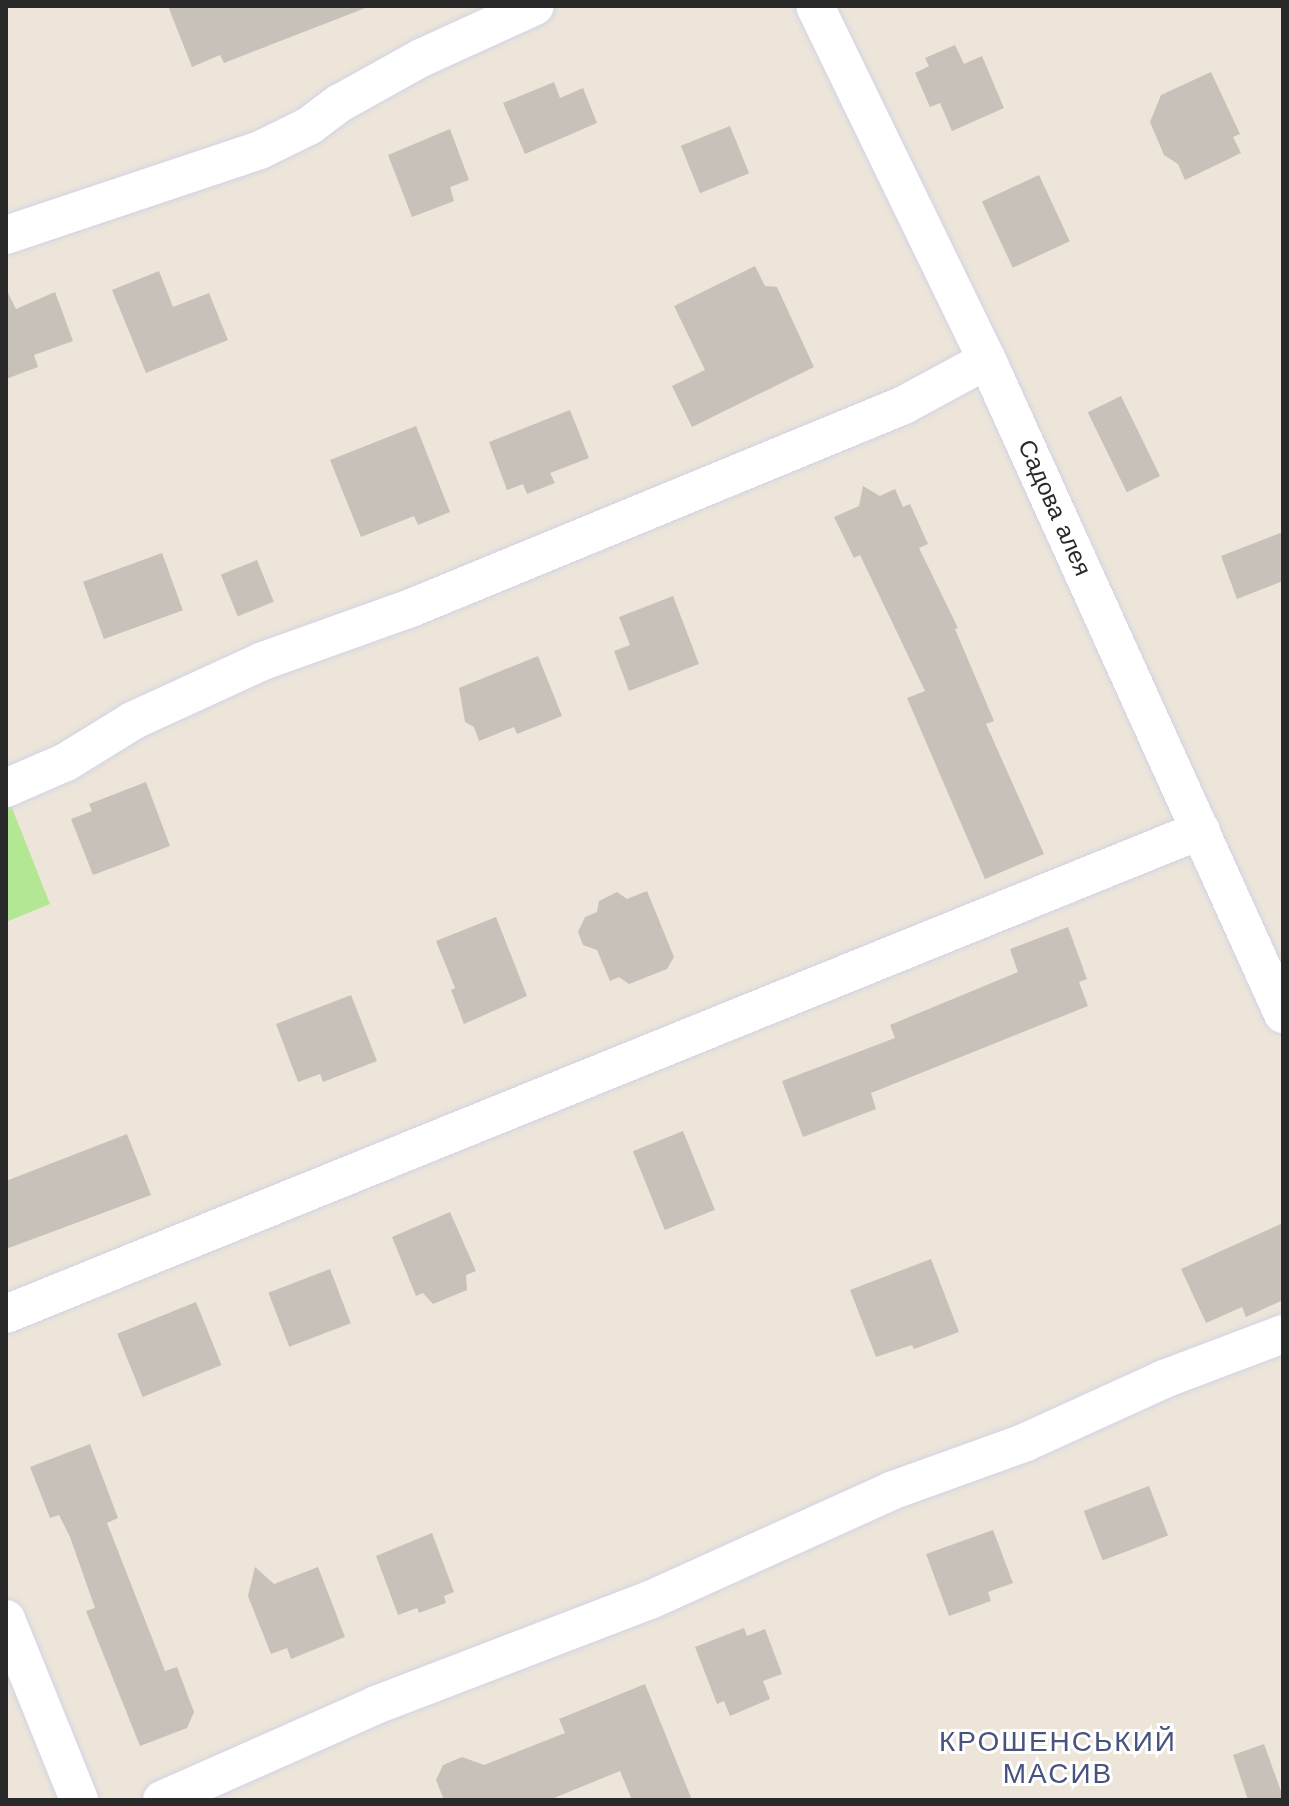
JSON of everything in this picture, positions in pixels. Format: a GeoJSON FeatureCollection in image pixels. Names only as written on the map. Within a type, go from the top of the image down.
{"type":"FeatureCollection","features":[{"type":"Feature","properties":{"kind":"street"},"geometry":{"type":"LineString","coordinates":[[6,235],[260,150],[309,126],[340,103],[421,58],[535,6]]}},
{"type":"Feature","properties":{"kind":"street","name":"Садова алея"},"geometry":{"type":"LineString","coordinates":[[815,6],[987,360],[1283,1014]]}},
{"type":"Feature","properties":{"kind":"street"},"geometry":{"type":"LineString","coordinates":[[6,788],[66,762],[134,720],[263,661],[411,608],[904,405],[987,360]]}},
{"type":"Feature","properties":{"kind":"street"},"geometry":{"type":"LineString","coordinates":[[6,1314],[1201,830]]}},
{"type":"Feature","properties":{"kind":"street"},"geometry":{"type":"LineString","coordinates":[[162,1800],[376,1705],[650,1600],[891,1491],[1026,1442],[1164,1379],[1283,1334]]}},
{"type":"Feature","properties":{"kind":"street"},"geometry":{"type":"LineString","coordinates":[[6,1619],[79,1800]]}},
{"type":"Feature","properties":{"kind":"green space"},"geometry":{"type":"Polygon","coordinates":[[[10,803],[50,904],[6,922],[6,805],[10,803]]]}},
{"type":"Feature","properties":{"kind":"building"},"geometry":{"type":"Polygon","coordinates":[[[168,6],[368,7],[224,63],[220,55],[192,67],[168,6]]]}},
{"type":"Feature","properties":{"kind":"building"},"geometry":{"type":"Polygon","coordinates":[[[955,45],[964,64],[982,56],[1004,108],[952,131],[940,103],[930,107],[915,73],[929,66],[925,58],[955,45]]]}},
{"type":"Feature","properties":{"kind":"building"},"geometry":{"type":"Polygon","coordinates":[[[1211,72],[1240,134],[1233,137],[1241,153],[1185,180],[1178,164],[1164,155],[1150,122],[1161,95],[1211,72]]]}},
{"type":"Feature","properties":{"kind":"building"},"geometry":{"type":"Polygon","coordinates":[[[554,82],[560,98],[583,88],[597,123],[525,154],[503,103],[554,82]]]}},
{"type":"Feature","properties":{"kind":"building"},"geometry":{"type":"Polygon","coordinates":[[[730,126],[749,173],[700,193],[681,146],[730,126]]]}},
{"type":"Feature","properties":{"kind":"building"},"geometry":{"type":"Polygon","coordinates":[[[450,129],[469,180],[450,187],[454,201],[412,217],[388,155],[450,129]]]}},
{"type":"Feature","properties":{"kind":"building"},"geometry":{"type":"Polygon","coordinates":[[[1039,175],[1070,241],[1013,268],[982,202],[1039,175]]]}},
{"type":"Feature","properties":{"kind":"building"},"geometry":{"type":"Polygon","coordinates":[[[755,266],[765,286],[777,287],[814,367],[692,427],[672,386],[705,370],[674,306],[755,266]]]}},
{"type":"Feature","properties":{"kind":"building"},"geometry":{"type":"Polygon","coordinates":[[[159,271],[173,307],[209,293],[228,340],[146,373],[112,290],[159,271]]]}},
{"type":"Feature","properties":{"kind":"building"},"geometry":{"type":"Polygon","coordinates":[[[6,289],[16,309],[55,292],[73,341],[34,355],[38,367],[6,379],[6,289]]]}},
{"type":"Feature","properties":{"kind":"building"},"geometry":{"type":"Polygon","coordinates":[[[1121,396],[1160,476],[1127,492],[1088,412],[1121,396]]]}},
{"type":"Feature","properties":{"kind":"building"},"geometry":{"type":"Polygon","coordinates":[[[570,410],[589,458],[550,473],[555,483],[527,494],[523,484],[507,490],[489,442],[570,410]]]}},
{"type":"Feature","properties":{"kind":"building"},"geometry":{"type":"Polygon","coordinates":[[[416,426],[450,512],[418,525],[414,516],[361,537],[330,460],[416,426]]]}},
{"type":"Feature","properties":{"kind":"building"},"geometry":{"type":"Polygon","coordinates":[[[863,486],[880,496],[895,489],[903,507],[910,504],[928,544],[919,548],[958,628],[955,629],[994,721],[986,724],[1044,854],[985,879],[907,698],[925,691],[860,555],[854,558],[834,517],[859,506],[863,486]]]}},
{"type":"Feature","properties":{"kind":"building"},"geometry":{"type":"Polygon","coordinates":[[[1283,532],[1283,581],[1237,599],[1221,556],[1283,532]]]}},
{"type":"Feature","properties":{"kind":"building"},"geometry":{"type":"Polygon","coordinates":[[[162,553],[183,610],[104,639],[83,582],[162,553]]]}},
{"type":"Feature","properties":{"kind":"building"},"geometry":{"type":"Polygon","coordinates":[[[257,560],[274,602],[238,616],[221,575],[257,560]]]}},
{"type":"Feature","properties":{"kind":"building"},"geometry":{"type":"Polygon","coordinates":[[[673,596],[699,664],[629,691],[614,651],[630,645],[619,617],[673,596]]]}},
{"type":"Feature","properties":{"kind":"building"},"geometry":{"type":"Polygon","coordinates":[[[538,656],[562,716],[517,734],[514,727],[479,741],[474,727],[465,722],[459,688],[538,656]]]}},
{"type":"Feature","properties":{"kind":"building"},"geometry":{"type":"Polygon","coordinates":[[[146,782],[170,846],[93,875],[71,819],[92,811],[89,804],[146,782]]]}},
{"type":"Feature","properties":{"kind":"building"},"geometry":{"type":"Polygon","coordinates":[[[647,891],[674,957],[667,969],[629,984],[619,977],[610,981],[597,950],[583,945],[578,932],[585,917],[597,912],[599,901],[617,892],[627,899],[647,891]]]}},
{"type":"Feature","properties":{"kind":"building"},"geometry":{"type":"Polygon","coordinates":[[[496,917],[527,996],[464,1024],[451,990],[455,988],[436,941],[496,917]]]}},
{"type":"Feature","properties":{"kind":"building"},"geometry":{"type":"Polygon","coordinates":[[[1068,927],[1087,979],[1079,982],[1088,1006],[871,1093],[876,1109],[803,1137],[782,1081],[895,1038],[890,1025],[1018,972],[1010,949],[1068,927]]]}},
{"type":"Feature","properties":{"kind":"building"},"geometry":{"type":"Polygon","coordinates":[[[351,995],[377,1061],[323,1082],[320,1074],[298,1082],[276,1024],[351,995]]]}},
{"type":"Feature","properties":{"kind":"building"},"geometry":{"type":"Polygon","coordinates":[[[683,1131],[715,1210],[665,1230],[633,1151],[683,1131]]]}},
{"type":"Feature","properties":{"kind":"building"},"geometry":{"type":"Polygon","coordinates":[[[127,1134],[151,1195],[6,1249],[6,1181],[127,1134]]]}},
{"type":"Feature","properties":{"kind":"building"},"geometry":{"type":"Polygon","coordinates":[[[450,1212],[476,1271],[466,1275],[467,1290],[433,1304],[423,1293],[416,1296],[392,1237],[450,1212]]]}},
{"type":"Feature","properties":{"kind":"building"},"geometry":{"type":"Polygon","coordinates":[[[1283,1223],[1283,1300],[1246,1317],[1242,1307],[1206,1323],[1181,1269],[1283,1223]]]}},
{"type":"Feature","properties":{"kind":"building"},"geometry":{"type":"Polygon","coordinates":[[[931,1259],[959,1332],[914,1349],[912,1345],[876,1357],[850,1290],[931,1259]]]}},
{"type":"Feature","properties":{"kind":"building"},"geometry":{"type":"Polygon","coordinates":[[[330,1269],[351,1323],[289,1347],[268,1293],[330,1269]]]}},
{"type":"Feature","properties":{"kind":"building"},"geometry":{"type":"Polygon","coordinates":[[[196,1302],[221,1365],[143,1397],[117,1334],[196,1302]]]}},
{"type":"Feature","properties":{"kind":"building"},"geometry":{"type":"Polygon","coordinates":[[[90,1444],[118,1518],[107,1523],[165,1671],[177,1667],[194,1712],[187,1728],[140,1746],[86,1611],[95,1608],[70,1537],[59,1515],[50,1518],[30,1467],[90,1444]]]}},
{"type":"Feature","properties":{"kind":"building"},"geometry":{"type":"Polygon","coordinates":[[[1149,1486],[1168,1535],[1103,1561],[1084,1511],[1149,1486]]]}},
{"type":"Feature","properties":{"kind":"building"},"geometry":{"type":"Polygon","coordinates":[[[993,1530],[1013,1583],[988,1592],[991,1601],[949,1616],[926,1554],[993,1530]]]}},
{"type":"Feature","properties":{"kind":"building"},"geometry":{"type":"Polygon","coordinates":[[[432,1533],[454,1592],[444,1596],[446,1603],[419,1613],[417,1608],[398,1615],[376,1556],[432,1533]]]}},
{"type":"Feature","properties":{"kind":"building"},"geometry":{"type":"Polygon","coordinates":[[[255,1567],[274,1584],[318,1567],[345,1637],[291,1659],[287,1648],[271,1654],[248,1596],[255,1567]]]}},
{"type":"Feature","properties":{"kind":"building"},"geometry":{"type":"Polygon","coordinates":[[[744,1628],[747,1636],[765,1629],[782,1674],[763,1681],[770,1699],[730,1716],[724,1701],[717,1704],[695,1647],[744,1628]]]}},
{"type":"Feature","properties":{"kind":"building"},"geometry":{"type":"Polygon","coordinates":[[[645,1684],[692,1800],[632,1800],[620,1771],[549,1800],[444,1800],[436,1780],[443,1765],[462,1757],[484,1765],[565,1733],[559,1719],[645,1684]]]}},
{"type":"Feature","properties":{"kind":"building"},"geometry":{"type":"Polygon","coordinates":[[[1264,1744],[1283,1800],[1248,1800],[1233,1755],[1264,1744]]]}},
{"type":"Feature","properties":{"kind":"district","name":"КРОШЕНСЬКИЙ МАСИВ"},"geometry":{"type":"Point","coordinates":[1058,1758]}}]}
